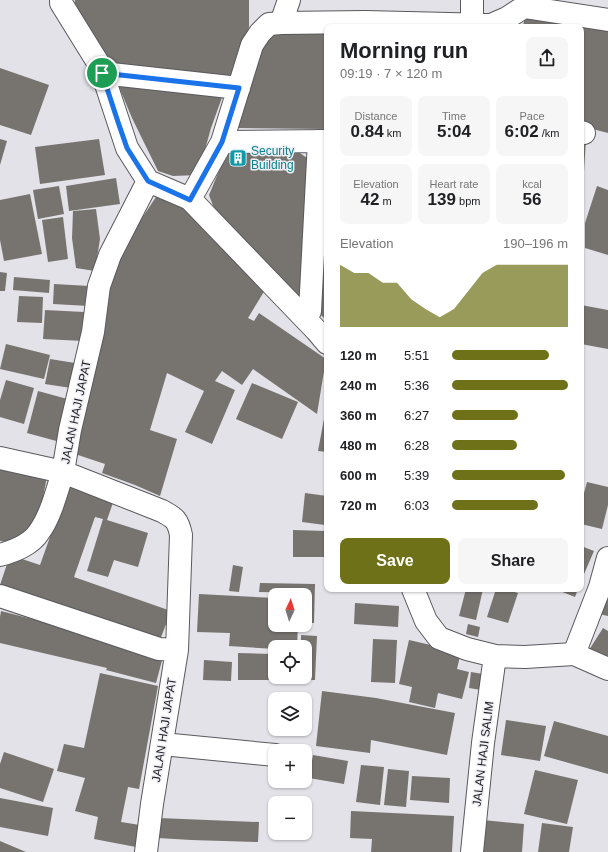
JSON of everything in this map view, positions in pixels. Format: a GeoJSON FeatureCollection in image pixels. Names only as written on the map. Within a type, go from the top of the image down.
{"type":"FeatureCollection","features":[{"type":"Feature","properties":{"kind":"street"},"geometry":{"type":"LineString","coordinates":[[61,0],[61,3],[100,66],[127,148],[148,181],[190,200],[320,329]]}},
{"type":"Feature","properties":{"kind":"street"},"geometry":{"type":"LineString","coordinates":[[281,23],[289,0]]}},
{"type":"Feature","properties":{"kind":"street"},"geometry":{"type":"LineString","coordinates":[[472,0],[472,24]]}},
{"type":"Feature","properties":{"kind":"street"},"geometry":{"type":"LineString","coordinates":[[493,24],[507,18],[527,4],[608,20]]}},
{"type":"Feature","properties":{"kind":"street"},"geometry":{"type":"LineString","coordinates":[[190,200],[222,142],[252,45],[260,33],[269,24],[365,22],[436,24]]}},
{"type":"Feature","properties":{"kind":"street"},"geometry":{"type":"LineString","coordinates":[[102,73],[239,88]]}},
{"type":"Feature","properties":{"kind":"street"},"geometry":{"type":"LineString","coordinates":[[222,142],[323,141],[320,329]]}},
{"type":"Feature","properties":{"kind":"street","name":"JALAN HAJI JAPAT"},"geometry":{"type":"LineString","coordinates":[[146,852],[152,804],[177,650],[181,534],[178,524],[171,516],[162,511],[64,472],[72,424],[94,332],[100,286],[110,255],[148,181]]}},
{"type":"Feature","properties":{"kind":"street"},"geometry":{"type":"LineString","coordinates":[[0,458],[64,472],[48,517],[39,533],[27,544],[11,552],[0,555]]}},
{"type":"Feature","properties":{"kind":"street"},"geometry":{"type":"LineString","coordinates":[[574,654],[600,587],[608,558]]}},
{"type":"Feature","properties":{"kind":"street"},"geometry":{"type":"LineString","coordinates":[[415,592],[426,621],[439,638],[467,649],[495,656],[525,657],[574,654],[608,669]]}},
{"type":"Feature","properties":{"kind":"street"},"geometry":{"type":"LineString","coordinates":[[0,596],[159,649],[177,650]]}},
{"type":"Feature","properties":{"kind":"street","name":"JALAN HAJI SALIM"},"geometry":{"type":"LineString","coordinates":[[472,852],[483,743],[495,656]]}},
{"type":"Feature","properties":{"kind":"street"},"geometry":{"type":"LineString","coordinates":[[162,744],[268,754]]}},
{"type":"Feature","properties":{"kind":"building"},"geometry":{"type":"Polygon","coordinates":[[[75,0],[249,0],[249,27],[229,79],[107,66],[74,7],[75,0]]]}},
{"type":"Feature","properties":{"kind":"building"},"geometry":{"type":"Polygon","coordinates":[[[525,15],[578,24],[524,24],[525,15]]]}},
{"type":"Feature","properties":{"kind":"building"},"geometry":{"type":"Polygon","coordinates":[[[584,25],[608,29],[608,133],[584,127],[584,25]]]}},
{"type":"Feature","properties":{"kind":"building"},"geometry":{"type":"Polygon","coordinates":[[[280,29],[324,30],[324,129],[235,128],[252,72],[267,36],[280,29]]]}},
{"type":"Feature","properties":{"kind":"building"},"geometry":{"type":"Polygon","coordinates":[[[0,68],[49,85],[31,135],[0,125],[0,68]]]}},
{"type":"Feature","properties":{"kind":"building"},"geometry":{"type":"Polygon","coordinates":[[[117,82],[224,92],[211,128],[198,175],[173,176],[158,171],[132,118],[117,82]]]}},
{"type":"Feature","properties":{"kind":"building"},"geometry":{"type":"Polygon","coordinates":[[[0,139],[7,141],[0,165],[0,139]]]}},
{"type":"Feature","properties":{"kind":"building"},"geometry":{"type":"Polygon","coordinates":[[[99,139],[105,175],[40,184],[35,147],[99,139]]]}},
{"type":"Feature","properties":{"kind":"building"},"geometry":{"type":"Polygon","coordinates":[[[584,139],[586,139],[584,171],[584,139]]]}},
{"type":"Feature","properties":{"kind":"building"},"geometry":{"type":"Polygon","coordinates":[[[228,149],[297,151],[307,158],[300,305],[215,211],[209,195],[228,149]]]}},
{"type":"Feature","properties":{"kind":"building"},"geometry":{"type":"Polygon","coordinates":[[[116,178],[120,204],[69,211],[66,186],[116,178]]]}},
{"type":"Feature","properties":{"kind":"building"},"geometry":{"type":"Polygon","coordinates":[[[59,186],[64,214],[38,219],[33,190],[59,186]]]}},
{"type":"Feature","properties":{"kind":"building"},"geometry":{"type":"Polygon","coordinates":[[[597,186],[608,190],[608,255],[585,248],[585,223],[597,186]]]}},
{"type":"Feature","properties":{"kind":"building"},"geometry":{"type":"Polygon","coordinates":[[[30,194],[42,254],[4,261],[0,240],[0,200],[30,194]]]}},
{"type":"Feature","properties":{"kind":"building"},"geometry":{"type":"Polygon","coordinates":[[[158,194],[197,215],[265,290],[248,318],[254,321],[259,313],[324,358],[324,371],[317,414],[253,369],[242,385],[222,371],[215,381],[235,390],[212,444],[185,432],[204,391],[167,373],[150,430],[177,439],[160,496],[102,473],[105,464],[72,453],[108,284],[134,230],[158,194]]]}},
{"type":"Feature","properties":{"kind":"building"},"geometry":{"type":"Polygon","coordinates":[[[96,209],[100,239],[95,271],[76,268],[72,238],[73,211],[96,209]]]}},
{"type":"Feature","properties":{"kind":"building"},"geometry":{"type":"Polygon","coordinates":[[[324,216],[324,318],[318,312],[324,216]]]}},
{"type":"Feature","properties":{"kind":"building"},"geometry":{"type":"Polygon","coordinates":[[[63,217],[68,259],[48,262],[42,220],[63,217]]]}},
{"type":"Feature","properties":{"kind":"building"},"geometry":{"type":"Polygon","coordinates":[[[0,272],[7,273],[5,291],[0,291],[0,272]]]}},
{"type":"Feature","properties":{"kind":"building"},"geometry":{"type":"Polygon","coordinates":[[[14,277],[50,280],[49,293],[13,290],[14,277]]]}},
{"type":"Feature","properties":{"kind":"building"},"geometry":{"type":"Polygon","coordinates":[[[54,284],[90,286],[89,306],[53,304],[54,284]]]}},
{"type":"Feature","properties":{"kind":"building"},"geometry":{"type":"Polygon","coordinates":[[[19,296],[43,297],[42,323],[17,322],[19,296]]]}},
{"type":"Feature","properties":{"kind":"building"},"geometry":{"type":"Polygon","coordinates":[[[584,306],[608,310],[608,349],[584,345],[584,306]]]}},
{"type":"Feature","properties":{"kind":"building"},"geometry":{"type":"Polygon","coordinates":[[[45,310],[84,312],[83,341],[43,339],[45,310]]]}},
{"type":"Feature","properties":{"kind":"building"},"geometry":{"type":"Polygon","coordinates":[[[6,344],[50,355],[44,379],[0,369],[6,344]]]}},
{"type":"Feature","properties":{"kind":"building"},"geometry":{"type":"Polygon","coordinates":[[[50,359],[75,363],[71,388],[45,384],[50,359]]]}},
{"type":"Feature","properties":{"kind":"building"},"geometry":{"type":"Polygon","coordinates":[[[6,380],[34,388],[24,424],[0,417],[0,400],[6,380]]]}},
{"type":"Feature","properties":{"kind":"building"},"geometry":{"type":"Polygon","coordinates":[[[252,383],[298,402],[282,439],[236,419],[252,383]]]}},
{"type":"Feature","properties":{"kind":"building"},"geometry":{"type":"Polygon","coordinates":[[[38,391],[71,400],[60,442],[27,433],[38,391]]]}},
{"type":"Feature","properties":{"kind":"building"},"geometry":{"type":"Polygon","coordinates":[[[324,419],[324,452],[318,451],[324,419]]]}},
{"type":"Feature","properties":{"kind":"building"},"geometry":{"type":"Polygon","coordinates":[[[0,461],[48,472],[34,533],[14,543],[0,541],[0,461]]]}},
{"type":"Feature","properties":{"kind":"building"},"geometry":{"type":"Polygon","coordinates":[[[70,481],[115,497],[107,520],[148,533],[138,567],[114,560],[108,577],[87,571],[103,519],[95,517],[74,577],[171,611],[160,640],[0,585],[10,555],[40,565],[70,481]]]}},
{"type":"Feature","properties":{"kind":"building"},"geometry":{"type":"Polygon","coordinates":[[[587,482],[608,487],[608,505],[602,529],[584,525],[584,493],[587,482]]]}},
{"type":"Feature","properties":{"kind":"building"},"geometry":{"type":"Polygon","coordinates":[[[305,493],[324,496],[324,525],[302,522],[305,493]]]}},
{"type":"Feature","properties":{"kind":"building"},"geometry":{"type":"Polygon","coordinates":[[[293,530],[324,531],[324,557],[293,557],[293,530]]]}},
{"type":"Feature","properties":{"kind":"building"},"geometry":{"type":"Polygon","coordinates":[[[584,547],[594,551],[584,574],[584,547]]]}},
{"type":"Feature","properties":{"kind":"building"},"geometry":{"type":"Polygon","coordinates":[[[233,565],[243,567],[239,592],[229,591],[233,565]]]}},
{"type":"Feature","properties":{"kind":"building"},"geometry":{"type":"Polygon","coordinates":[[[260,583],[315,584],[314,623],[312,623],[312,588],[268,588],[268,592],[259,592],[260,583]]]}},
{"type":"Feature","properties":{"kind":"building"},"geometry":{"type":"Polygon","coordinates":[[[608,591],[608,616],[599,614],[608,591]]]}},
{"type":"Feature","properties":{"kind":"building"},"geometry":{"type":"Polygon","coordinates":[[[465,592],[482,592],[476,620],[459,616],[465,592]]]}},
{"type":"Feature","properties":{"kind":"building"},"geometry":{"type":"Polygon","coordinates":[[[495,592],[518,593],[508,623],[487,617],[495,592]]]}},
{"type":"Feature","properties":{"kind":"building"},"geometry":{"type":"Polygon","coordinates":[[[562,592],[577,592],[575,597],[562,592]]]}},
{"type":"Feature","properties":{"kind":"building"},"geometry":{"type":"Polygon","coordinates":[[[199,594],[268,598],[268,632],[298,632],[297,640],[268,640],[268,649],[229,646],[230,633],[197,632],[199,594]]]}},
{"type":"Feature","properties":{"kind":"building"},"geometry":{"type":"Polygon","coordinates":[[[355,603],[399,606],[398,627],[354,624],[355,603]]]}},
{"type":"Feature","properties":{"kind":"building"},"geometry":{"type":"Polygon","coordinates":[[[1,611],[164,653],[156,683],[106,670],[107,668],[0,643],[1,611]]]}},
{"type":"Feature","properties":{"kind":"building"},"geometry":{"type":"Polygon","coordinates":[[[468,624],[480,627],[478,637],[466,634],[468,624]]]}},
{"type":"Feature","properties":{"kind":"building"},"geometry":{"type":"Polygon","coordinates":[[[603,628],[608,631],[608,662],[589,650],[603,628]]]}},
{"type":"Feature","properties":{"kind":"building"},"geometry":{"type":"Polygon","coordinates":[[[301,635],[317,636],[315,680],[312,680],[312,640],[301,640],[301,635]]]}},
{"type":"Feature","properties":{"kind":"building"},"geometry":{"type":"Polygon","coordinates":[[[373,639],[397,640],[395,683],[371,682],[373,639]]]}},
{"type":"Feature","properties":{"kind":"building"},"geometry":{"type":"Polygon","coordinates":[[[409,640],[461,652],[457,669],[469,672],[462,699],[438,693],[435,708],[409,702],[412,687],[399,684],[409,640]]]}},
{"type":"Feature","properties":{"kind":"building"},"geometry":{"type":"Polygon","coordinates":[[[238,653],[268,654],[268,680],[238,680],[238,653]]]}},
{"type":"Feature","properties":{"kind":"building"},"geometry":{"type":"Polygon","coordinates":[[[204,660],[232,662],[231,681],[203,680],[204,660]]]}},
{"type":"Feature","properties":{"kind":"building"},"geometry":{"type":"Polygon","coordinates":[[[471,672],[489,675],[487,691],[469,688],[471,672]]]}},
{"type":"Feature","properties":{"kind":"building"},"geometry":{"type":"Polygon","coordinates":[[[100,673],[158,686],[139,789],[128,787],[121,822],[140,825],[136,847],[94,839],[98,817],[75,811],[85,778],[57,771],[64,744],[84,748],[100,673]]]}},
{"type":"Feature","properties":{"kind":"building"},"geometry":{"type":"Polygon","coordinates":[[[322,691],[376,698],[455,713],[447,755],[371,740],[370,753],[316,746],[322,691]]]}},
{"type":"Feature","properties":{"kind":"building"},"geometry":{"type":"Polygon","coordinates":[[[506,720],[546,726],[540,761],[501,755],[506,720]]]}},
{"type":"Feature","properties":{"kind":"building"},"geometry":{"type":"Polygon","coordinates":[[[554,721],[608,736],[608,774],[544,756],[554,721]]]}},
{"type":"Feature","properties":{"kind":"building"},"geometry":{"type":"Polygon","coordinates":[[[4,752],[54,769],[43,802],[0,788],[0,764],[4,752]]]}},
{"type":"Feature","properties":{"kind":"building"},"geometry":{"type":"Polygon","coordinates":[[[313,755],[348,761],[344,784],[312,779],[313,755]]]}},
{"type":"Feature","properties":{"kind":"building"},"geometry":{"type":"Polygon","coordinates":[[[361,765],[384,767],[380,805],[356,802],[361,765]]]}},
{"type":"Feature","properties":{"kind":"building"},"geometry":{"type":"Polygon","coordinates":[[[388,769],[409,771],[406,807],[384,805],[388,769]]]}},
{"type":"Feature","properties":{"kind":"building"},"geometry":{"type":"Polygon","coordinates":[[[535,770],[578,780],[567,824],[524,814],[535,770]]]}},
{"type":"Feature","properties":{"kind":"building"},"geometry":{"type":"Polygon","coordinates":[[[412,776],[450,778],[449,803],[410,800],[412,776]]]}},
{"type":"Feature","properties":{"kind":"building"},"geometry":{"type":"Polygon","coordinates":[[[0,798],[53,808],[48,836],[0,827],[0,798]]]}},
{"type":"Feature","properties":{"kind":"building"},"geometry":{"type":"Polygon","coordinates":[[[351,811],[454,816],[452,852],[371,852],[372,839],[350,838],[351,811]]]}},
{"type":"Feature","properties":{"kind":"building"},"geometry":{"type":"Polygon","coordinates":[[[159,818],[259,822],[258,842],[158,838],[159,818]]]}},
{"type":"Feature","properties":{"kind":"building"},"geometry":{"type":"Polygon","coordinates":[[[483,820],[524,824],[522,852],[481,852],[483,820]]]}},
{"type":"Feature","properties":{"kind":"building"},"geometry":{"type":"Polygon","coordinates":[[[542,823],[573,827],[569,852],[538,852],[542,823]]]}},
{"type":"Feature","properties":{"kind":"building"},"geometry":{"type":"Polygon","coordinates":[[[0,841],[26,852],[0,852],[0,841]]]}},
{"type":"Feature","properties":{"kind":"place","name":"Security Building"},"geometry":{"type":"Point","coordinates":[238,158]}},
{"type":"Feature","properties":{"kind":"route"},"geometry":{"type":"LineString","coordinates":[[102,73],[239,88],[222,142],[190,200],[148,181],[127,148],[102,73]]}}]}
